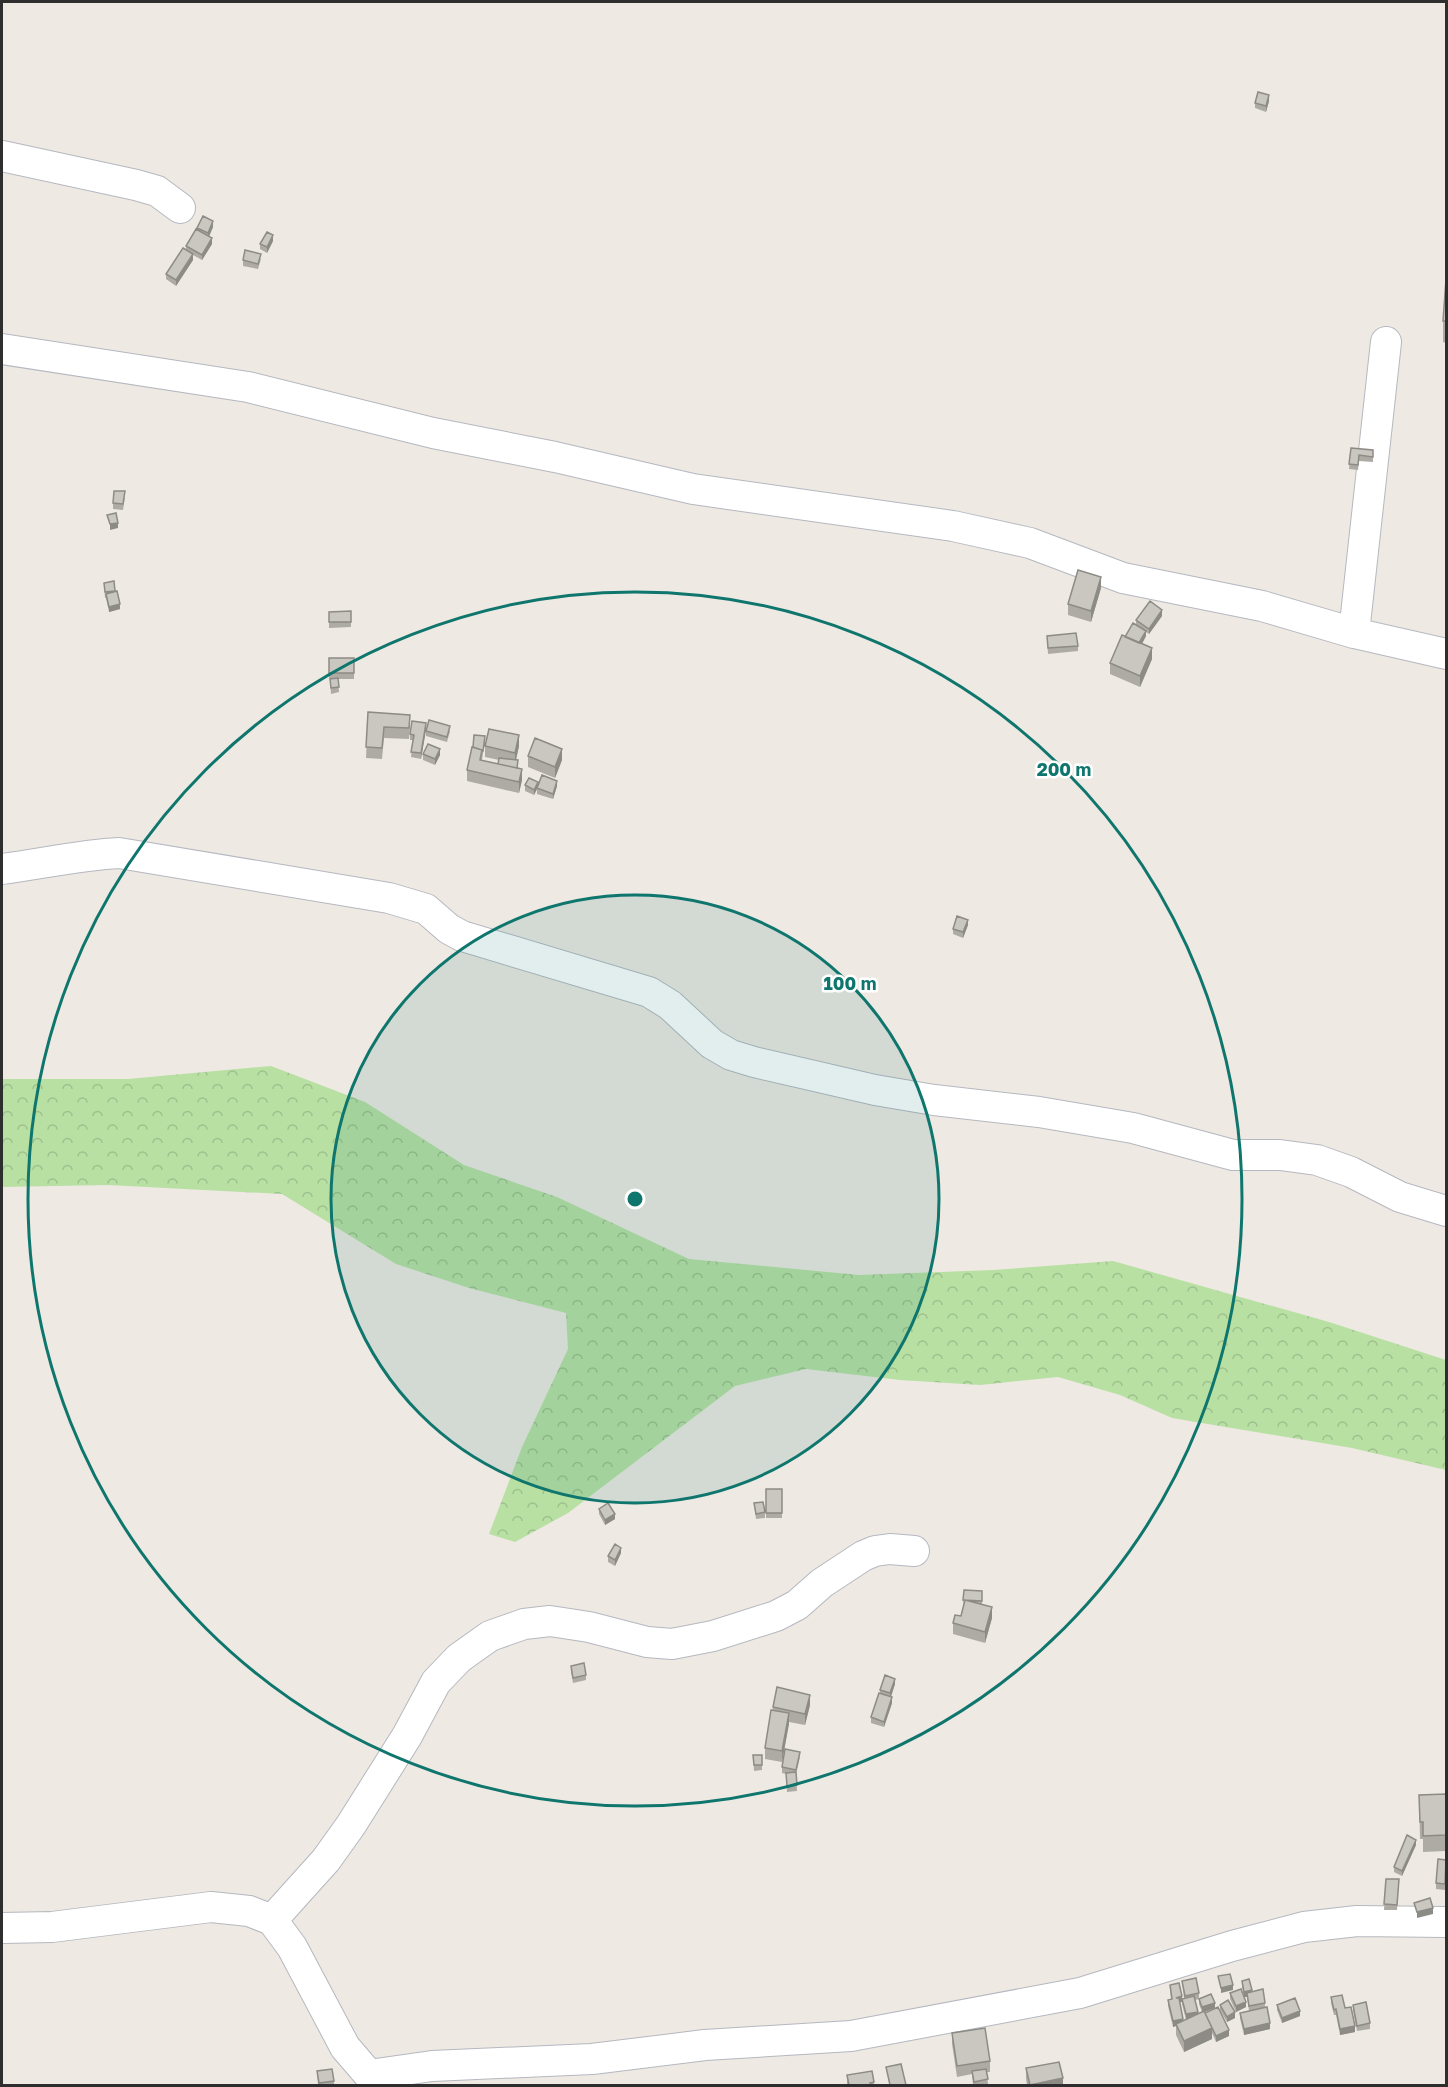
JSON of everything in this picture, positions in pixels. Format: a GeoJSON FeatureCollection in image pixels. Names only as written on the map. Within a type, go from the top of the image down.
{"type":"FeatureCollection","features":[{"type":"Feature","properties":{"kind":"street"},"geometry":{"type":"LineString","coordinates":[[2,156],[157,191],[180,208]]}},
{"type":"Feature","properties":{"kind":"street"},"geometry":{"type":"LineString","coordinates":[[1354,633],[1386,342]]}},
{"type":"Feature","properties":{"kind":"street"},"geometry":{"type":"LineString","coordinates":[[2,349],[248,387],[433,432],[693,489],[952,526],[1030,543],[1123,578],[1262,606],[1354,633],[1446,654]]}},
{"type":"Feature","properties":{"kind":"street"},"geometry":{"type":"LineString","coordinates":[[2,869],[46,864],[83,855],[119,853],[389,898],[426,909],[449,929],[462,936],[649,992],[670,1005],[712,1044],[731,1055],[754,1062],[875,1090],[934,1100],[1039,1112],[1133,1128],[1233,1155],[1280,1155],[1317,1160],[1351,1172],[1400,1197],[1446,1211]]}},
{"type":"Feature","properties":{"kind":"street"},"geometry":{"type":"LineString","coordinates":[[272,1920],[326,1860],[351,1825],[407,1736],[435,1682],[459,1658],[490,1636],[524,1624],[550,1621],[589,1627],[647,1642],[672,1644],[703,1638],[776,1616],[797,1605],[822,1583],[863,1556],[882,1550],[914,1551]]}},
{"type":"Feature","properties":{"kind":"street"},"geometry":{"type":"LineString","coordinates":[[2,1928],[52,1927],[211,1907],[249,1911],[272,1920],[292,1947],[345,2047],[368,2080],[432,2066],[592,2059],[705,2046],[851,2036],[1080,1993],[1232,1946],[1304,1928],[1357,1921],[1446,1922]]}},
{"type":"Feature","properties":{"kind":"green space"},"geometry":{"type":"Polygon","coordinates":[[[271,1066],[365,1102],[464,1165],[557,1197],[689,1259],[859,1275],[994,1270],[1113,1261],[1329,1322],[1446,1360],[1446,1470],[1352,1448],[1172,1418],[1120,1395],[1058,1377],[980,1385],[900,1380],[806,1369],[735,1386],[568,1513],[515,1542],[489,1534],[522,1447],[568,1349],[566,1313],[469,1288],[396,1264],[282,1194],[108,1185],[2,1187],[2,1079],[128,1079],[271,1066]]]}},
{"type":"Feature","properties":{"kind":"building"},"geometry":{"type":"Polygon","coordinates":[[[1258,92],[1269,95],[1266,106],[1255,103],[1258,92]]]}},
{"type":"Feature","properties":{"kind":"building"},"geometry":{"type":"Polygon","coordinates":[[[203,216],[213,221],[208,233],[197,228],[203,216]]]}},
{"type":"Feature","properties":{"kind":"building"},"geometry":{"type":"Polygon","coordinates":[[[196,229],[212,238],[202,255],[186,246],[196,229]]]}},
{"type":"Feature","properties":{"kind":"building"},"geometry":{"type":"Polygon","coordinates":[[[267,232],[273,235],[267,247],[260,244],[267,232]]]}},
{"type":"Feature","properties":{"kind":"building"},"geometry":{"type":"Polygon","coordinates":[[[183,248],[193,254],[176,280],[166,274],[183,248]]]}},
{"type":"Feature","properties":{"kind":"building"},"geometry":{"type":"Polygon","coordinates":[[[245,250],[261,254],[258,264],[243,260],[245,250]]]}},
{"type":"Feature","properties":{"kind":"building"},"geometry":{"type":"Polygon","coordinates":[[[1446,279],[1446,321],[1443,321],[1446,279]]]}},
{"type":"Feature","properties":{"kind":"building"},"geometry":{"type":"Polygon","coordinates":[[[1351,448],[1373,450],[1373,457],[1359,455],[1358,465],[1349,464],[1351,448]]]}},
{"type":"Feature","properties":{"kind":"building"},"geometry":{"type":"Polygon","coordinates":[[[114,491],[125,491],[123,504],[113,503],[114,491]]]}},
{"type":"Feature","properties":{"kind":"building"},"geometry":{"type":"Polygon","coordinates":[[[116,513],[118,523],[110,524],[107,515],[116,513]]]}},
{"type":"Feature","properties":{"kind":"building"},"geometry":{"type":"Polygon","coordinates":[[[1078,570],[1101,577],[1091,611],[1068,604],[1078,570]]]}},
{"type":"Feature","properties":{"kind":"building"},"geometry":{"type":"Polygon","coordinates":[[[114,581],[115,591],[105,592],[104,583],[114,581]]]}},
{"type":"Feature","properties":{"kind":"building"},"geometry":{"type":"Polygon","coordinates":[[[117,591],[120,604],[109,607],[106,594],[117,591]]]}},
{"type":"Feature","properties":{"kind":"building"},"geometry":{"type":"Polygon","coordinates":[[[1150,601],[1162,610],[1149,629],[1136,620],[1150,601]]]}},
{"type":"Feature","properties":{"kind":"building"},"geometry":{"type":"Polygon","coordinates":[[[351,611],[351,622],[329,622],[329,612],[351,611]]]}},
{"type":"Feature","properties":{"kind":"building"},"geometry":{"type":"Polygon","coordinates":[[[1133,623],[1146,631],[1139,643],[1125,637],[1133,623]]]}},
{"type":"Feature","properties":{"kind":"building"},"geometry":{"type":"Polygon","coordinates":[[[1076,633],[1078,646],[1048,648],[1047,636],[1076,633]]]}},
{"type":"Feature","properties":{"kind":"building"},"geometry":{"type":"Polygon","coordinates":[[[1122,635],[1152,648],[1140,676],[1110,663],[1122,635]]]}},
{"type":"Feature","properties":{"kind":"building"},"geometry":{"type":"Polygon","coordinates":[[[329,658],[354,658],[354,673],[329,673],[329,658]]]}},
{"type":"Feature","properties":{"kind":"building"},"geometry":{"type":"Polygon","coordinates":[[[338,678],[339,687],[331,688],[330,679],[338,678]]]}},
{"type":"Feature","properties":{"kind":"building"},"geometry":{"type":"Polygon","coordinates":[[[368,712],[410,715],[409,728],[384,727],[382,748],[366,747],[368,712]]]}},
{"type":"Feature","properties":{"kind":"building"},"geometry":{"type":"Polygon","coordinates":[[[429,720],[450,726],[447,737],[426,731],[429,720]]]}},
{"type":"Feature","properties":{"kind":"building"},"geometry":{"type":"Polygon","coordinates":[[[412,721],[426,723],[421,753],[411,752],[414,735],[410,734],[412,721]]]}},
{"type":"Feature","properties":{"kind":"building"},"geometry":{"type":"Polygon","coordinates":[[[489,729],[519,735],[515,753],[485,746],[489,729]]]}},
{"type":"Feature","properties":{"kind":"building"},"geometry":{"type":"Polygon","coordinates":[[[474,735],[485,736],[483,751],[473,747],[474,735]]]}},
{"type":"Feature","properties":{"kind":"building"},"geometry":{"type":"Polygon","coordinates":[[[535,738],[562,749],[555,767],[528,756],[535,738]]]}},
{"type":"Feature","properties":{"kind":"building"},"geometry":{"type":"Polygon","coordinates":[[[428,744],[440,749],[435,759],[423,754],[428,744]]]}},
{"type":"Feature","properties":{"kind":"building"},"geometry":{"type":"Polygon","coordinates":[[[472,747],[482,750],[480,760],[522,769],[519,782],[467,770],[472,747]]]}},
{"type":"Feature","properties":{"kind":"building"},"geometry":{"type":"Polygon","coordinates":[[[499,758],[518,760],[517,768],[498,764],[499,758]]]}},
{"type":"Feature","properties":{"kind":"building"},"geometry":{"type":"Polygon","coordinates":[[[542,775],[557,781],[553,794],[537,788],[542,775]]]}},
{"type":"Feature","properties":{"kind":"building"},"geometry":{"type":"Polygon","coordinates":[[[529,778],[538,782],[534,790],[525,785],[529,778]]]}},
{"type":"Feature","properties":{"kind":"building"},"geometry":{"type":"Polygon","coordinates":[[[957,916],[968,920],[963,932],[953,929],[957,916]]]}},
{"type":"Feature","properties":{"kind":"building"},"geometry":{"type":"Polygon","coordinates":[[[766,1489],[782,1489],[782,1513],[766,1513],[766,1489]]]}},
{"type":"Feature","properties":{"kind":"building"},"geometry":{"type":"Polygon","coordinates":[[[763,1502],[765,1512],[756,1514],[754,1503],[763,1502]]]}},
{"type":"Feature","properties":{"kind":"building"},"geometry":{"type":"Polygon","coordinates":[[[608,1503],[615,1514],[605,1520],[599,1509],[608,1503]]]}},
{"type":"Feature","properties":{"kind":"building"},"geometry":{"type":"Polygon","coordinates":[[[615,1544],[621,1548],[615,1560],[608,1556],[615,1544]]]}},
{"type":"Feature","properties":{"kind":"building"},"geometry":{"type":"Polygon","coordinates":[[[964,1590],[982,1591],[982,1601],[963,1600],[964,1590]]]}},
{"type":"Feature","properties":{"kind":"building"},"geometry":{"type":"Polygon","coordinates":[[[965,1600],[992,1607],[985,1632],[953,1623],[955,1615],[961,1616],[965,1600]]]}},
{"type":"Feature","properties":{"kind":"building"},"geometry":{"type":"Polygon","coordinates":[[[584,1663],[586,1675],[573,1678],[571,1666],[584,1663]]]}},
{"type":"Feature","properties":{"kind":"building"},"geometry":{"type":"Polygon","coordinates":[[[885,1675],[895,1679],[890,1693],[880,1690],[885,1675]]]}},
{"type":"Feature","properties":{"kind":"building"},"geometry":{"type":"Polygon","coordinates":[[[777,1687],[810,1695],[805,1714],[773,1707],[777,1687]]]}},
{"type":"Feature","properties":{"kind":"building"},"geometry":{"type":"Polygon","coordinates":[[[879,1693],[892,1697],[884,1722],[871,1717],[879,1693]]]}},
{"type":"Feature","properties":{"kind":"building"},"geometry":{"type":"Polygon","coordinates":[[[771,1710],[789,1713],[782,1751],[765,1748],[771,1710]]]}},
{"type":"Feature","properties":{"kind":"building"},"geometry":{"type":"Polygon","coordinates":[[[785,1749],[800,1752],[796,1770],[782,1767],[785,1749]]]}},
{"type":"Feature","properties":{"kind":"building"},"geometry":{"type":"Polygon","coordinates":[[[753,1755],[762,1755],[762,1765],[754,1765],[753,1755]]]}},
{"type":"Feature","properties":{"kind":"building"},"geometry":{"type":"Polygon","coordinates":[[[796,1772],[797,1785],[787,1786],[786,1773],[796,1772]]]}},
{"type":"Feature","properties":{"kind":"building"},"geometry":{"type":"Polygon","coordinates":[[[1446,1794],[1446,1835],[1423,1836],[1419,1795],[1446,1794]]]}},
{"type":"Feature","properties":{"kind":"building"},"geometry":{"type":"Polygon","coordinates":[[[1407,1835],[1416,1840],[1402,1871],[1394,1867],[1407,1835]]]}},
{"type":"Feature","properties":{"kind":"building"},"geometry":{"type":"Polygon","coordinates":[[[1438,1859],[1446,1860],[1445,1884],[1436,1883],[1438,1859]]]}},
{"type":"Feature","properties":{"kind":"building"},"geometry":{"type":"Polygon","coordinates":[[[1386,1879],[1399,1879],[1397,1905],[1384,1904],[1386,1879]]]}},
{"type":"Feature","properties":{"kind":"building"},"geometry":{"type":"Polygon","coordinates":[[[1430,1898],[1433,1908],[1417,1912],[1414,1903],[1430,1898]]]}},
{"type":"Feature","properties":{"kind":"building"},"geometry":{"type":"Polygon","coordinates":[[[1230,1974],[1233,1985],[1221,1988],[1218,1976],[1230,1974]]]}},
{"type":"Feature","properties":{"kind":"building"},"geometry":{"type":"Polygon","coordinates":[[[1196,1978],[1199,1993],[1185,1996],[1182,1981],[1196,1978]]]}},
{"type":"Feature","properties":{"kind":"building"},"geometry":{"type":"Polygon","coordinates":[[[1249,1979],[1252,1990],[1244,1992],[1242,1981],[1249,1979]]]}},
{"type":"Feature","properties":{"kind":"building"},"geometry":{"type":"Polygon","coordinates":[[[1179,1983],[1182,1996],[1176,1998],[1179,1998],[1183,2019],[1173,2021],[1168,2000],[1172,1999],[1170,1985],[1179,1983]]]}},
{"type":"Feature","properties":{"kind":"building"},"geometry":{"type":"Polygon","coordinates":[[[1241,1989],[1246,2002],[1236,2006],[1230,1993],[1241,1989]]]}},
{"type":"Feature","properties":{"kind":"building"},"geometry":{"type":"Polygon","coordinates":[[[1263,1989],[1265,2003],[1249,2006],[1247,1993],[1263,1989]]]}},
{"type":"Feature","properties":{"kind":"building"},"geometry":{"type":"Polygon","coordinates":[[[1211,1994],[1215,2003],[1202,2007],[1199,1999],[1211,1994]]]}},
{"type":"Feature","properties":{"kind":"building"},"geometry":{"type":"Polygon","coordinates":[[[1342,1995],[1345,2008],[1351,2007],[1355,2026],[1340,2029],[1331,1997],[1342,1995]]]}},
{"type":"Feature","properties":{"kind":"building"},"geometry":{"type":"Polygon","coordinates":[[[1194,1996],[1198,2012],[1186,2014],[1182,1999],[1194,1996]]]}},
{"type":"Feature","properties":{"kind":"building"},"geometry":{"type":"Polygon","coordinates":[[[1295,1998],[1300,2011],[1282,2018],[1277,2005],[1295,1998]]]}},
{"type":"Feature","properties":{"kind":"building"},"geometry":{"type":"Polygon","coordinates":[[[1228,2000],[1235,2012],[1227,2017],[1220,2005],[1228,2000]]]}},
{"type":"Feature","properties":{"kind":"building"},"geometry":{"type":"Polygon","coordinates":[[[1366,2002],[1370,2023],[1357,2026],[1353,2005],[1366,2002]]]}},
{"type":"Feature","properties":{"kind":"building"},"geometry":{"type":"Polygon","coordinates":[[[1218,2007],[1229,2030],[1216,2036],[1205,2013],[1218,2007]]]}},
{"type":"Feature","properties":{"kind":"building"},"geometry":{"type":"Polygon","coordinates":[[[1267,2007],[1270,2023],[1244,2029],[1240,2013],[1267,2007]]]}},
{"type":"Feature","properties":{"kind":"building"},"geometry":{"type":"Polygon","coordinates":[[[1204,2011],[1212,2028],[1184,2041],[1176,2024],[1204,2011]]]}},
{"type":"Feature","properties":{"kind":"building"},"geometry":{"type":"Polygon","coordinates":[[[985,2028],[990,2061],[957,2066],[952,2033],[985,2028]]]}},
{"type":"Feature","properties":{"kind":"building"},"geometry":{"type":"Polygon","coordinates":[[[1059,2062],[1063,2078],[1030,2085],[1026,2068],[1059,2062]]]}},
{"type":"Feature","properties":{"kind":"building"},"geometry":{"type":"Polygon","coordinates":[[[901,2064],[906,2085],[890,2085],[886,2067],[901,2064]]]}},
{"type":"Feature","properties":{"kind":"building"},"geometry":{"type":"Polygon","coordinates":[[[332,2069],[334,2081],[319,2083],[317,2071],[332,2069]]]}},
{"type":"Feature","properties":{"kind":"building"},"geometry":{"type":"Polygon","coordinates":[[[986,2069],[988,2079],[974,2082],[972,2071],[986,2069]]]}},
{"type":"Feature","properties":{"kind":"building"},"geometry":{"type":"Polygon","coordinates":[[[872,2071],[874,2082],[870,2083],[871,2085],[849,2085],[847,2075],[872,2071]]]}}]}
